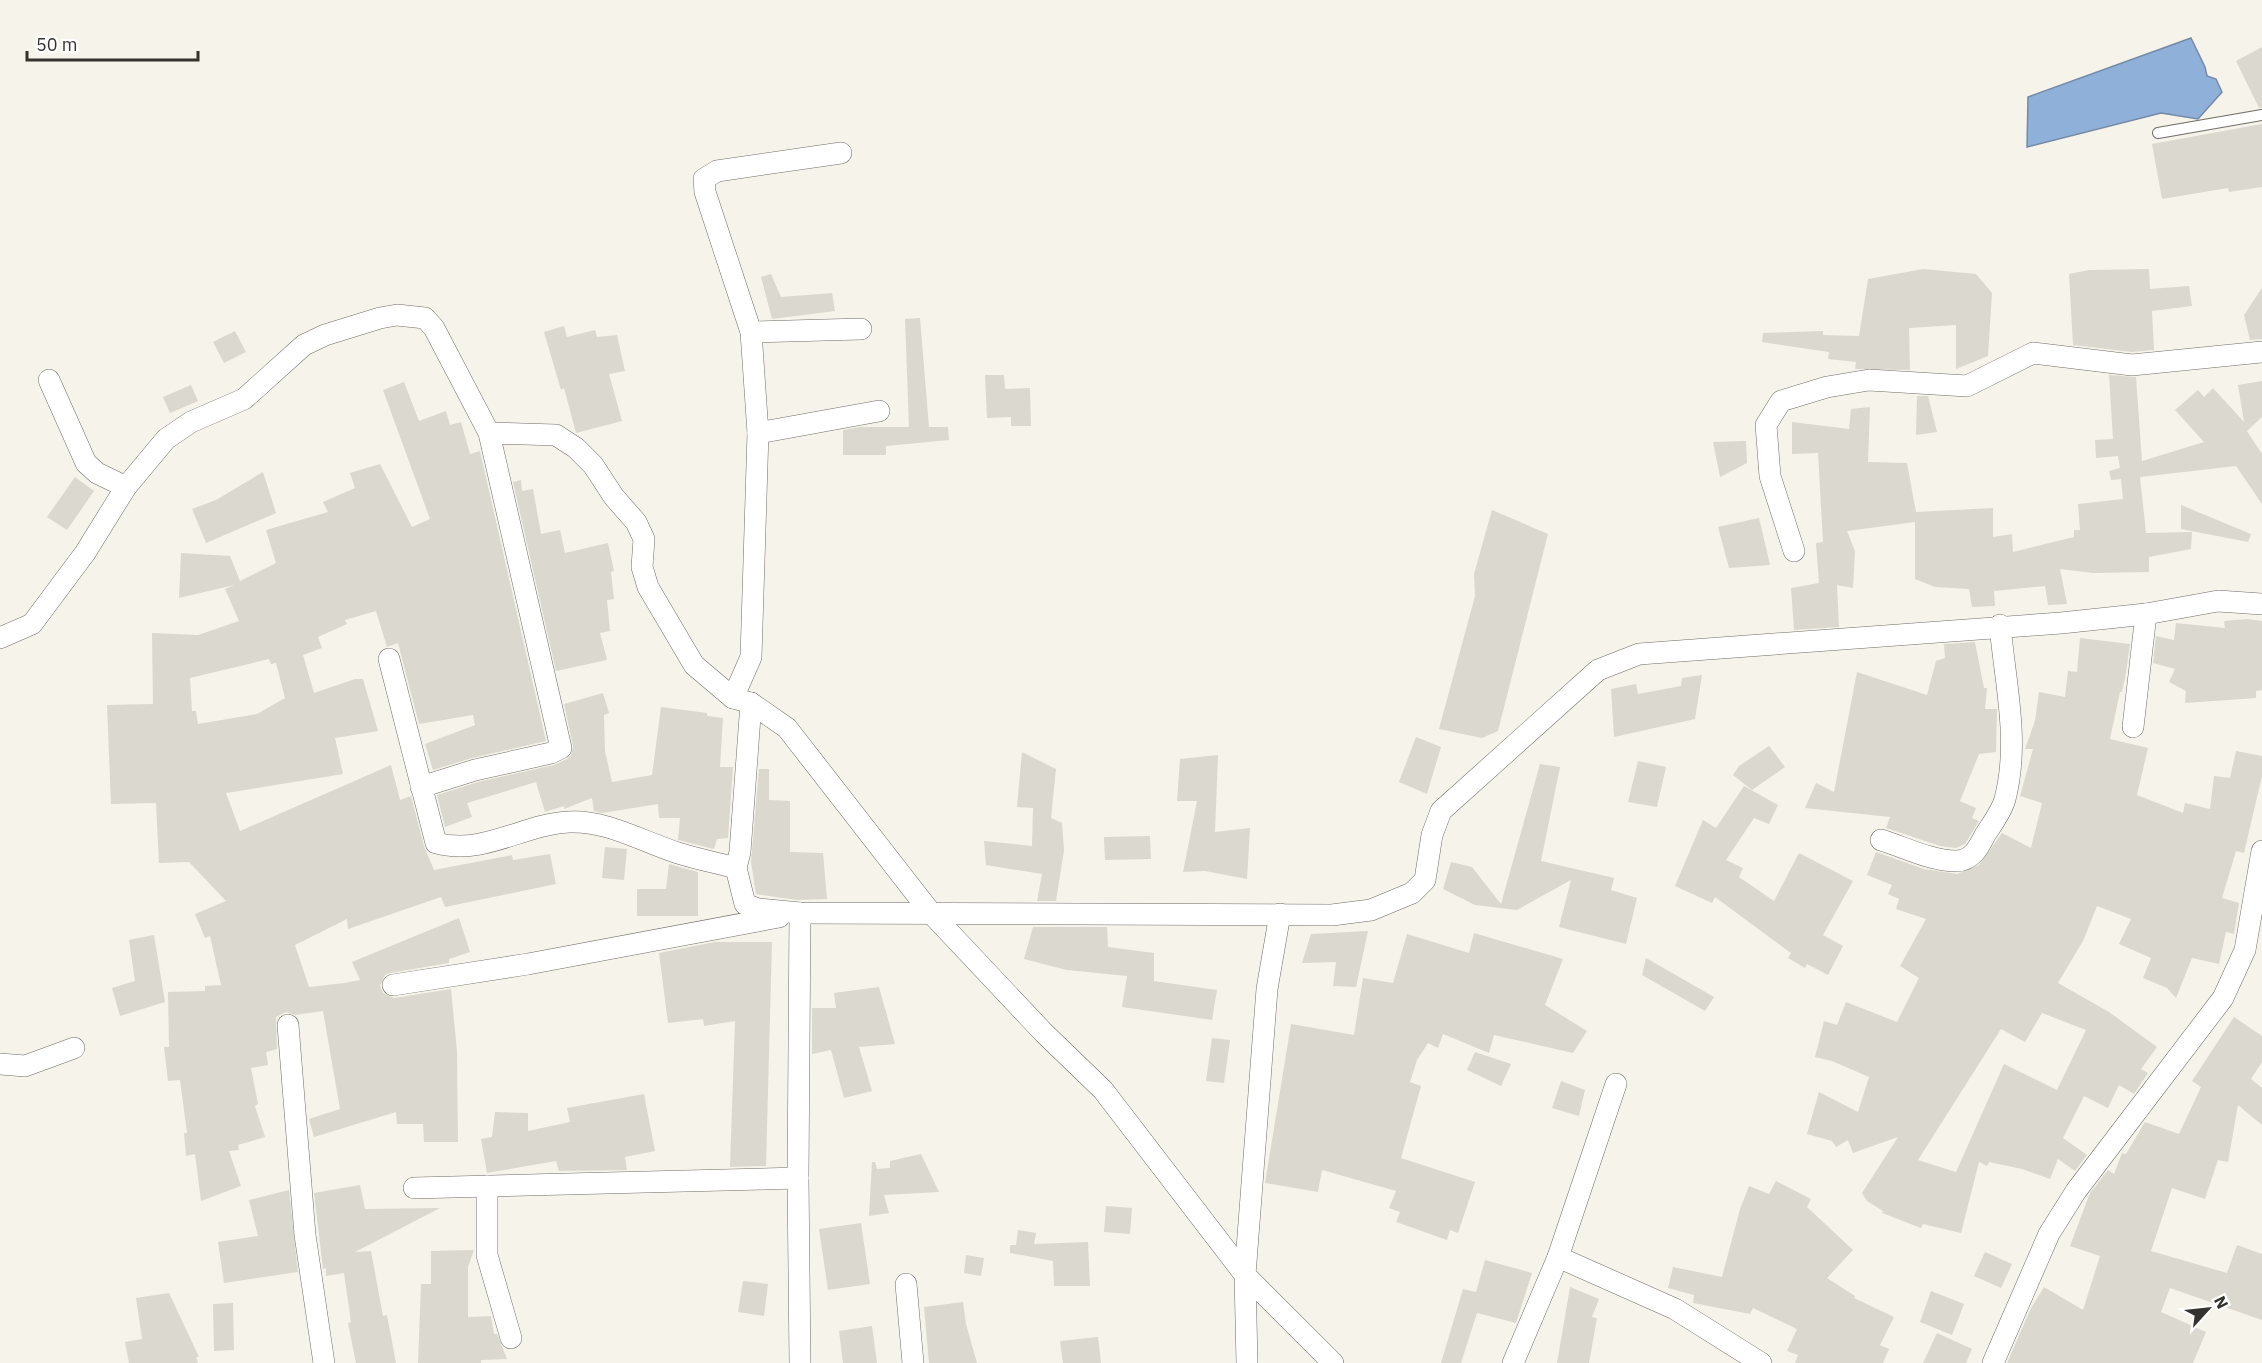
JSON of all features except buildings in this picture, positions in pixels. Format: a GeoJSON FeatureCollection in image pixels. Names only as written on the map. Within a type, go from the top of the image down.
{"type":"FeatureCollection","features":[{"type":"Feature","properties":{"kind":"street"},"geometry":{"type":"LineString","coordinates":[[841,153],[717,171],[704,179],[705,192],[751,332],[758,433],[751,657],[742,700],[740,852],[736,868],[745,904],[758,909],[801,913],[1332,915],[1371,910],[1412,893],[1425,880],[1432,835],[1441,811],[1598,670],[1639,654],[2061,623],[2146,614],[2218,601],[2262,604]]}},
{"type":"Feature","properties":{"kind":"street"},"geometry":{"type":"LineString","coordinates":[[0,638],[32,624],[85,553],[126,487],[166,439],[191,422],[244,399],[304,345],[349,327],[398,315],[425,318],[434,328],[489,433],[531,629],[561,748],[551,753],[475,770],[421,787]]}},
{"type":"Feature","properties":{"kind":"street"},"geometry":{"type":"LineString","coordinates":[[751,332],[861,328]]}},
{"type":"Feature","properties":{"kind":"street"},"geometry":{"type":"LineString","coordinates":[[1794,551],[1770,476],[1766,425],[1780,401],[1827,387],[1869,380],[1967,386],[2033,353],[2132,365],[2262,352]]}},
{"type":"Feature","properties":{"kind":"street"},"geometry":{"type":"LineString","coordinates":[[49,380],[86,463],[97,473],[126,487]]}},
{"type":"Feature","properties":{"kind":"street"},"geometry":{"type":"LineString","coordinates":[[758,433],[879,411]]}},
{"type":"Feature","properties":{"kind":"street"},"geometry":{"type":"LineString","coordinates":[[489,433],[556,435],[576,448],[593,465],[614,497],[636,522],[644,539],[642,567],[648,587],[660,611],[694,665],[742,700],[788,728],[932,913],[1043,1032],[1103,1090],[1245,1275],[1333,1363]]}},
{"type":"Feature","properties":{"kind":"street"},"geometry":{"type":"LineString","coordinates":[[2133,727],[2146,614]]}},
{"type":"Feature","properties":{"kind":"street"},"geometry":{"type":"LineString","coordinates":[[1881,840],[1956,861],[1967,858],[1977,851],[2005,801],[2013,732],[2000,626]]}},
{"type":"Feature","properties":{"kind":"street"},"geometry":{"type":"LineString","coordinates":[[389,659],[436,843],[450,847],[482,845],[549,825],[593,823],[679,853],[736,868]]}},
{"type":"Feature","properties":{"kind":"street"},"geometry":{"type":"LineString","coordinates":[[1993,1363],[2049,1234],[2076,1191],[2223,998],[2253,951],[2262,851]]}},
{"type":"Feature","properties":{"kind":"street"},"geometry":{"type":"LineString","coordinates":[[393,985],[528,964],[801,913]]}},
{"type":"Feature","properties":{"kind":"street"},"geometry":{"type":"LineString","coordinates":[[800,1363],[798,1178],[801,913]]}},
{"type":"Feature","properties":{"kind":"street"},"geometry":{"type":"LineString","coordinates":[[1247,1363],[1245,1275],[1267,989],[1280,914]]}},
{"type":"Feature","properties":{"kind":"street"},"geometry":{"type":"LineString","coordinates":[[288,1025],[305,1235],[324,1363]]}},
{"type":"Feature","properties":{"kind":"street"},"geometry":{"type":"LineString","coordinates":[[0,1064],[25,1066],[74,1048]]}},
{"type":"Feature","properties":{"kind":"street"},"geometry":{"type":"LineString","coordinates":[[1513,1363],[1558,1257],[1616,1084]]}},
{"type":"Feature","properties":{"kind":"street"},"geometry":{"type":"LineString","coordinates":[[414,1188],[798,1178]]}},
{"type":"Feature","properties":{"kind":"street"},"geometry":{"type":"LineString","coordinates":[[488,1186],[487,1255],[511,1338]]}},
{"type":"Feature","properties":{"kind":"street"},"geometry":{"type":"LineString","coordinates":[[1558,1257],[1675,1309],[1761,1363]]}},
{"type":"Feature","properties":{"kind":"street"},"geometry":{"type":"LineString","coordinates":[[906,1284],[913,1363]]}},
{"type":"Feature","properties":{"kind":"lane"},"geometry":{"type":"LineString","coordinates":[[2158,133],[2262,115]]}},
{"type":"Feature","properties":{"kind":"water"},"geometry":{"type":"Polygon","coordinates":[[[2191,38],[2207,76],[2216,79],[2222,92],[2198,119],[2161,113],[2027,147],[2028,97],[2191,38]]]}}]}
